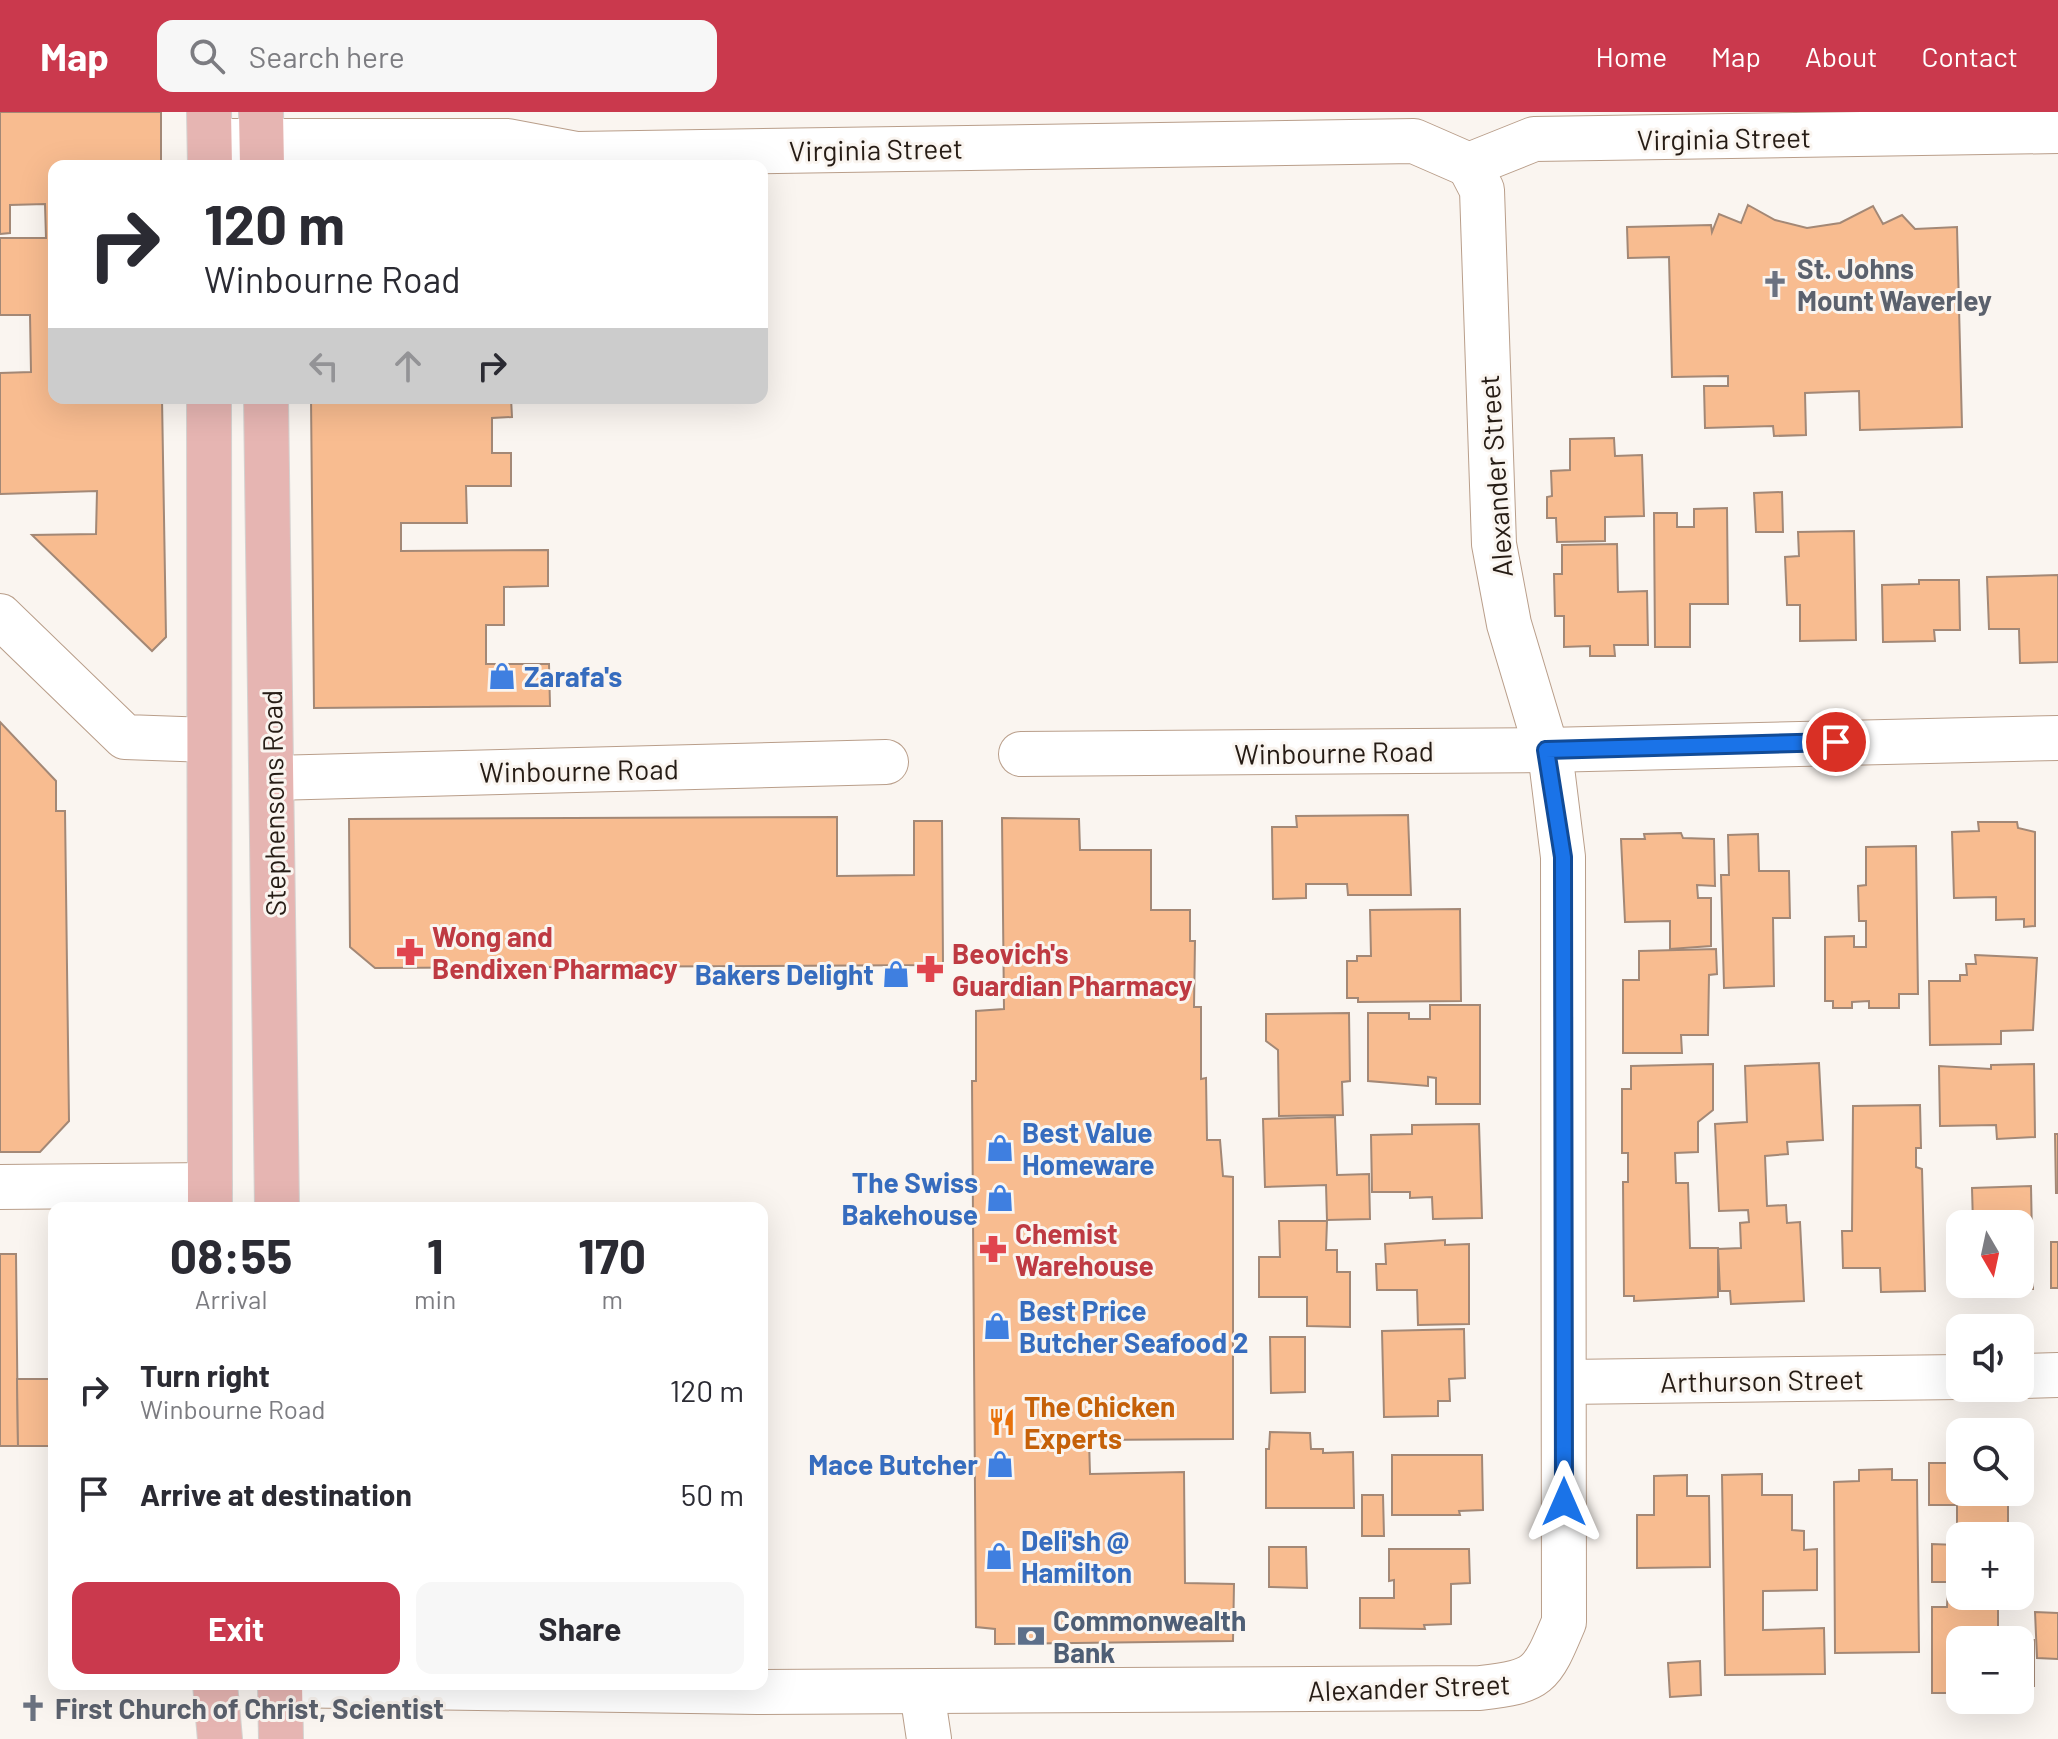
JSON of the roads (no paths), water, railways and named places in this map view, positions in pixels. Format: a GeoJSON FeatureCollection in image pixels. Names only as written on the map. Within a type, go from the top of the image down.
{"type":"FeatureCollection","features":[{"type":"Feature","properties":{"kind":"main road"},"geometry":{"type":"LineString","coordinates":[[209,404],[210,1197],[276,1189]]}},
{"type":"Feature","properties":{"kind":"main road","name":"Stephensons Road"},"geometry":{"type":"LineString","coordinates":[[266,404],[276,1189]]}},
{"type":"Feature","properties":{"kind":"main road"},"geometry":{"type":"LineString","coordinates":[[216,1690],[220,1739]]}},
{"type":"Feature","properties":{"kind":"main road"},"geometry":{"type":"LineString","coordinates":[[280,1690],[281,1739]]}},
{"type":"Feature","properties":{"kind":"street","name":"Virginia Street"},"geometry":{"type":"LineString","coordinates":[[209,140],[508,141],[577,154],[1414,141],[1476,177],[1534,139],[2058,131]]}},
{"type":"Feature","properties":{"kind":"street","name":"Alexander Street"},"geometry":{"type":"LineString","coordinates":[[638,1690],[1480,1688],[1524,1683],[1549,1659],[1564,1622],[1563,857],[1551,755],[1509,624],[1494,544],[1476,177]]}},
{"type":"Feature","properties":{"kind":"street"},"geometry":{"type":"LineString","coordinates":[[0,616],[125,737],[209,740]]}},
{"type":"Feature","properties":{"kind":"street","name":"Winbourne Road"},"geometry":{"type":"LineString","coordinates":[[1021,754],[1551,755],[1646,745],[2058,738]]}},
{"type":"Feature","properties":{"kind":"street","name":"Winbourne Road"},"geometry":{"type":"LineString","coordinates":[[272,778],[886,762]]}},
{"type":"Feature","properties":{"kind":"street"},"geometry":{"type":"LineString","coordinates":[[0,1187],[210,1197]]}},
{"type":"Feature","properties":{"kind":"street"},"geometry":{"type":"LineString","coordinates":[[2034,1376],[2058,1375]]}},
{"type":"Feature","properties":{"kind":"street","name":"Arthurson Street"},"geometry":{"type":"LineString","coordinates":[[1564,1382],[1946,1377]]}},
{"type":"Feature","properties":{"kind":"street"},"geometry":{"type":"LineString","coordinates":[[912,1691],[929,1739]]}},
{"type":"Feature","properties":{"kind":"place","name":"St. Johns Mount Waverley"},"geometry":{"type":"Point","coordinates":[1775,284]}},
{"type":"Feature","properties":{"kind":"place","name":"Zarafa's"},"geometry":{"type":"Point","coordinates":[502,676]}},
{"type":"Feature","properties":{"kind":"place","name":"Wong and Bendixen Pharmacy"},"geometry":{"type":"Point","coordinates":[410,952]}},
{"type":"Feature","properties":{"kind":"place","name":"Beovich's Guardian Pharmacy"},"geometry":{"type":"Point","coordinates":[930,969]}},
{"type":"Feature","properties":{"kind":"place","name":"Bakers Delight"},"geometry":{"type":"Point","coordinates":[896,974]}},
{"type":"Feature","properties":{"kind":"place","name":"Best Value Homeware"},"geometry":{"type":"Point","coordinates":[1000,1148]}},
{"type":"Feature","properties":{"kind":"place","name":"The Swiss Bakehouse"},"geometry":{"type":"Point","coordinates":[1000,1198]}},
{"type":"Feature","properties":{"kind":"place","name":"Chemist Warehouse"},"geometry":{"type":"Point","coordinates":[993,1249]}},
{"type":"Feature","properties":{"kind":"place","name":"Best Price Butcher Seafood 2"},"geometry":{"type":"Point","coordinates":[997,1326]}},
{"type":"Feature","properties":{"kind":"place","name":"The Chicken Experts"},"geometry":{"type":"Point","coordinates":[1002,1422]}},
{"type":"Feature","properties":{"kind":"place","name":"Mace Butcher"},"geometry":{"type":"Point","coordinates":[1000,1464]}},
{"type":"Feature","properties":{"kind":"place","name":"Deli'sh @ Hamilton"},"geometry":{"type":"Point","coordinates":[999,1556]}},
{"type":"Feature","properties":{"kind":"place","name":"Commonwealth Bank"},"geometry":{"type":"Point","coordinates":[1031,1636]}},
{"type":"Feature","properties":{"kind":"place","name":"First Church of Christ, Scientist"},"geometry":{"type":"Point","coordinates":[33,1708]}}]}
